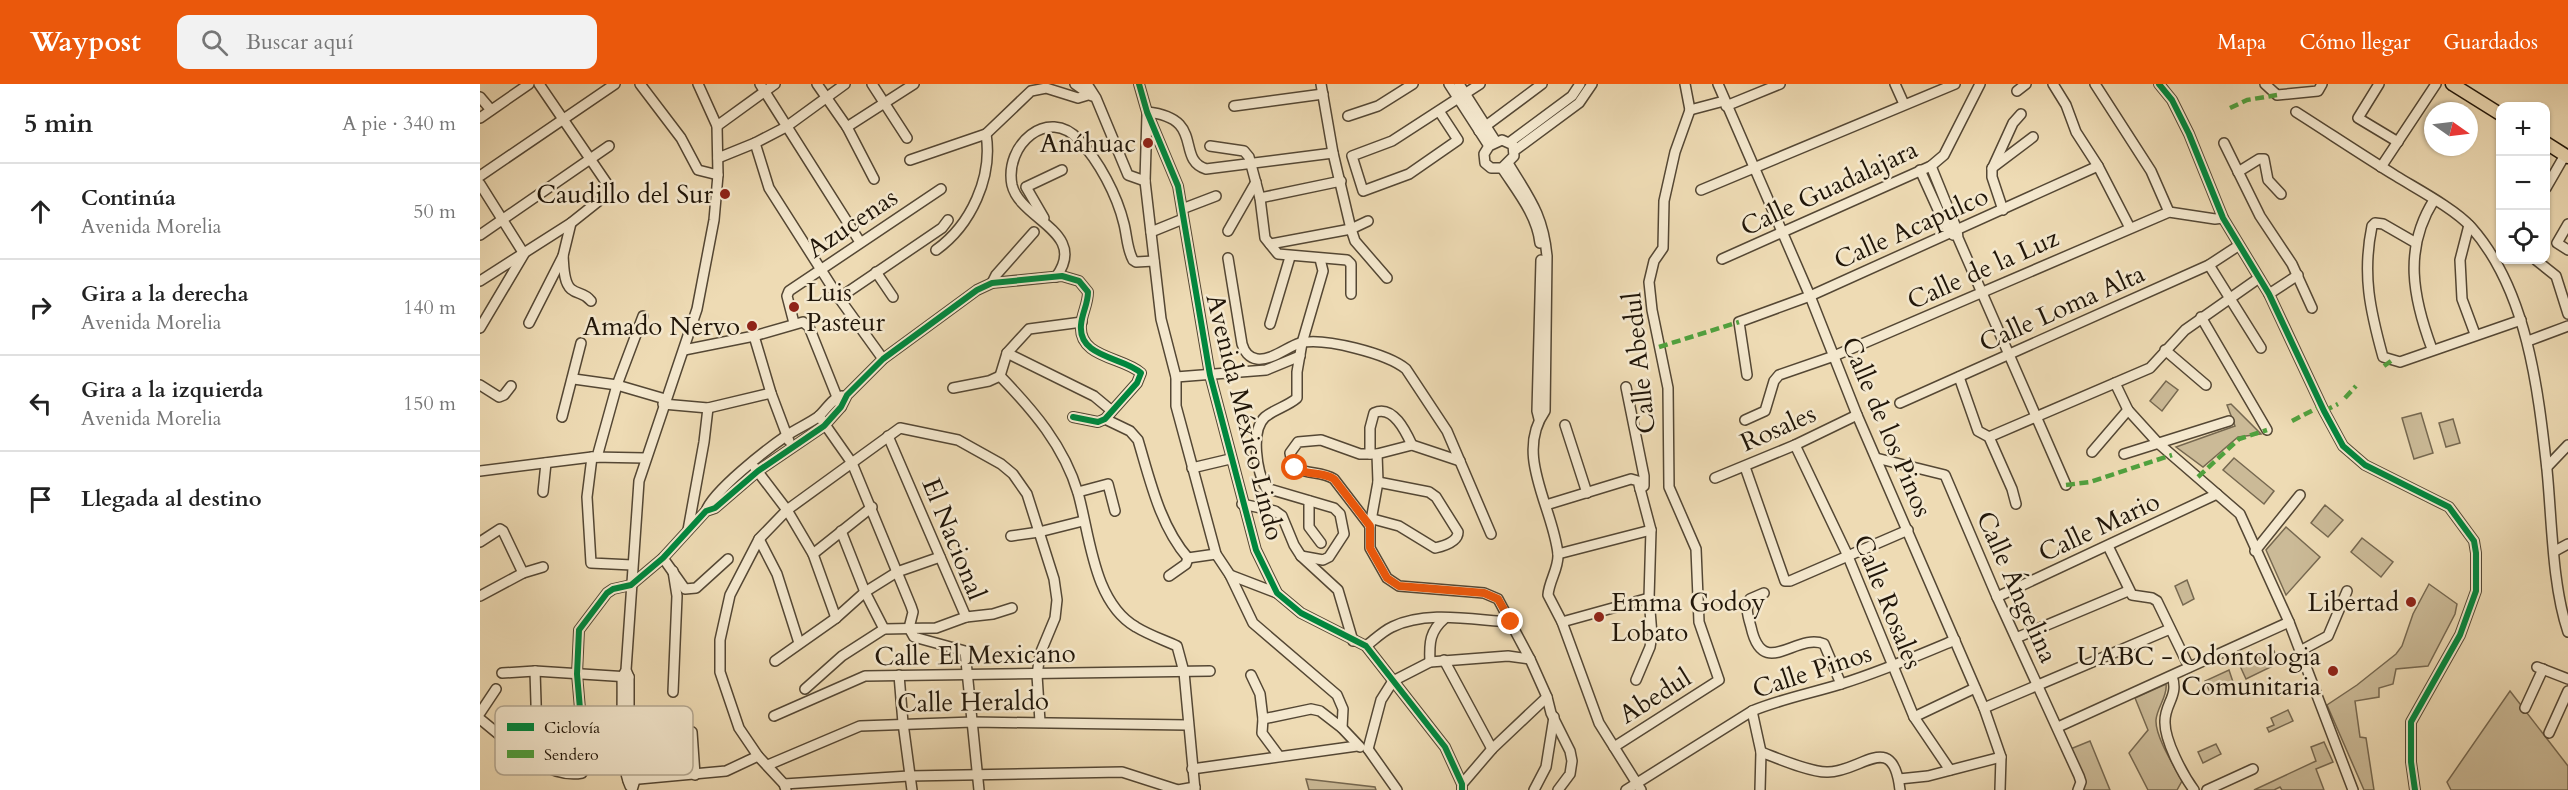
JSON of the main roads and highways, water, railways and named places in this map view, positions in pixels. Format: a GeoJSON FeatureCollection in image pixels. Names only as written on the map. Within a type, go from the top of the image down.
{"type":"FeatureCollection","features":[{"type":"Feature","properties":{"kind":"main road"},"geometry":{"type":"LineString","coordinates":[[2452,84],[2496,112]]}},
{"type":"Feature","properties":{"kind":"main road"},"geometry":{"type":"LineString","coordinates":[[2550,145],[2567,156]]}},
{"type":"Feature","properties":{"kind":"place","name":"Anáhuac"},"geometry":{"type":"Point","coordinates":[1148,143]}},
{"type":"Feature","properties":{"kind":"place","name":"Caudillo del Sur"},"geometry":{"type":"Point","coordinates":[725,194]}},
{"type":"Feature","properties":{"kind":"place","name":"Luis Pasteur"},"geometry":{"type":"Point","coordinates":[794,307]}},
{"type":"Feature","properties":{"kind":"place","name":"Amado Nervo"},"geometry":{"type":"Point","coordinates":[752,326]}},
{"type":"Feature","properties":{"kind":"place","name":"Libertad"},"geometry":{"type":"Point","coordinates":[2411,602]}},
{"type":"Feature","properties":{"kind":"place","name":"Emma Godoy Lobato"},"geometry":{"type":"Point","coordinates":[1599,617]}},
{"type":"Feature","properties":{"kind":"place","name":"UABC - Odontologia Comunitaria"},"geometry":{"type":"Point","coordinates":[2333,671]}}]}
